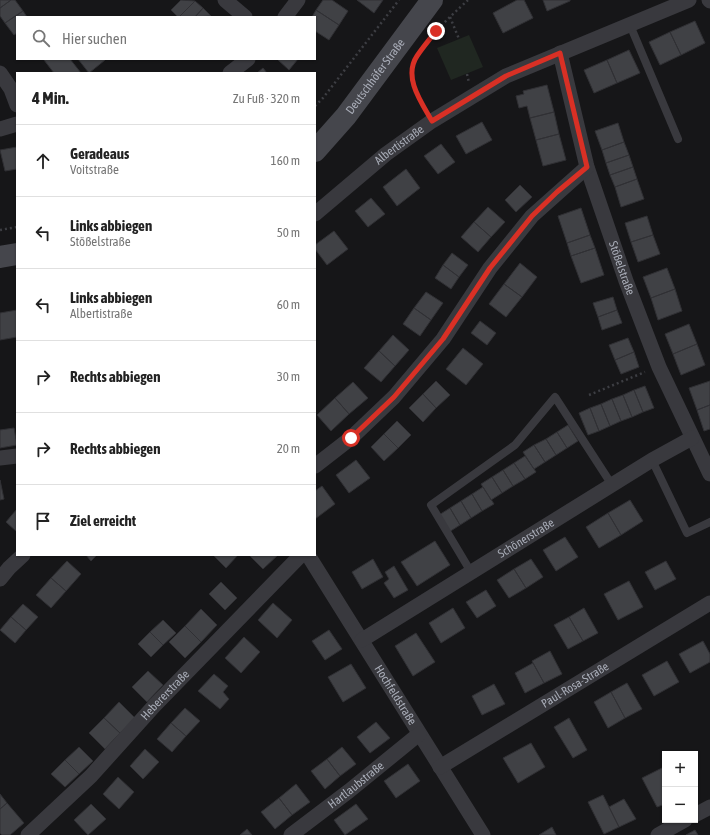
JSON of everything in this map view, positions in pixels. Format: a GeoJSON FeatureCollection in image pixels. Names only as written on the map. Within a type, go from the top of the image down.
{"type":"FeatureCollection","features":[{"type":"Feature","properties":{"kind":"main road","name":"Deutschhöfer Straße"},"geometry":{"type":"LineString","coordinates":[[316,150],[346,116],[432,0]]}},
{"type":"Feature","properties":{"kind":"main road"},"geometry":{"type":"LineString","coordinates":[[0,257],[16,254]]}},
{"type":"Feature","properties":{"kind":"street"},"geometry":{"type":"LineString","coordinates":[[225,0],[245,16]]}},
{"type":"Feature","properties":{"kind":"street"},"geometry":{"type":"LineString","coordinates":[[286,16],[298,0]]}},
{"type":"Feature","properties":{"kind":"street","name":"Albertistraße"},"geometry":{"type":"LineString","coordinates":[[316,213],[386,154],[432,121],[506,76],[689,0]]}},
{"type":"Feature","properties":{"kind":"street","name":"Stößelstraße"},"geometry":{"type":"LineString","coordinates":[[560,53],[587,167],[626,281],[659,367],[710,474]]}},
{"type":"Feature","properties":{"kind":"street"},"geometry":{"type":"LineString","coordinates":[[231,72],[247,60]]}},
{"type":"Feature","properties":{"kind":"street"},"geometry":{"type":"LineString","coordinates":[[0,73],[11,89],[16,102]]}},
{"type":"Feature","properties":{"kind":"street"},"geometry":{"type":"LineString","coordinates":[[0,129],[16,124]]}},
{"type":"Feature","properties":{"kind":"street"},"geometry":{"type":"LineString","coordinates":[[316,465],[351,438],[394,397],[443,339],[490,268],[532,216],[557,192],[587,167]]}},
{"type":"Feature","properties":{"kind":"street","name":"Schönerstraße"},"geometry":{"type":"LineString","coordinates":[[362,640],[652,460],[692,438]]}},
{"type":"Feature","properties":{"kind":"street"},"geometry":{"type":"LineString","coordinates":[[0,458],[16,456]]}},
{"type":"Feature","properties":{"kind":"street"},"geometry":{"type":"LineString","coordinates":[[0,579],[22,556]]}},
{"type":"Feature","properties":{"kind":"street","name":"Hebererstraße"},"geometry":{"type":"LineString","coordinates":[[28,835],[91,776],[154,706],[300,556]]}},
{"type":"Feature","properties":{"kind":"street","name":"Hochfeldstraße"},"geometry":{"type":"LineString","coordinates":[[309,556],[483,835]]}},
{"type":"Feature","properties":{"kind":"street","name":"Paul-Rosa-Straße"},"geometry":{"type":"LineString","coordinates":[[440,767],[710,603]]}},
{"type":"Feature","properties":{"kind":"street","name":"Hartlaubstraße"},"geometry":{"type":"LineString","coordinates":[[291,835],[349,791],[419,734]]}},
{"type":"Feature","properties":{"kind":"street"},"geometry":{"type":"LineString","coordinates":[[698,813],[710,806]]}},
{"type":"Feature","properties":{"kind":"street"},"geometry":{"type":"LineString","coordinates":[[658,835],[680,823]]}},
{"type":"Feature","properties":{"kind":"lane"},"geometry":{"type":"LineString","coordinates":[[630,25],[678,139]]}},
{"type":"Feature","properties":{"kind":"lane"},"geometry":{"type":"LineString","coordinates":[[471,572],[431,505],[515,445],[555,398],[612,485]]}},
{"type":"Feature","properties":{"kind":"lane"},"geometry":{"type":"LineString","coordinates":[[652,460],[687,533],[710,522]]}},
{"type":"Feature","properties":{"kind":"path"},"geometry":{"type":"LineString","coordinates":[[316,105],[399,0]]}},
{"type":"Feature","properties":{"kind":"path"},"geometry":{"type":"LineString","coordinates":[[432,121],[424,108],[412,81],[412,69],[416,57],[436,31],[468,0]]}},
{"type":"Feature","properties":{"kind":"path"},"geometry":{"type":"LineString","coordinates":[[450,17],[458,39]]}},
{"type":"Feature","properties":{"kind":"path"},"geometry":{"type":"LineString","coordinates":[[0,230],[16,227]]}},
{"type":"Feature","properties":{"kind":"path"},"geometry":{"type":"LineString","coordinates":[[589,396],[659,367]]}},
{"type":"Feature","properties":{"kind":"shaded area"},"geometry":{"type":"Polygon","coordinates":[[[469,35],[483,67],[451,80],[437,48],[469,35]]]}},
{"type":"Feature","properties":{"kind":"building"},"geometry":{"type":"Polygon","coordinates":[[[0,0],[11,0],[0,8],[0,0]]]}},
{"type":"Feature","properties":{"kind":"building"},"geometry":{"type":"Polygon","coordinates":[[[11,0],[15,0],[23,11],[5,23],[0,16],[0,8],[11,0]]]}},
{"type":"Feature","properties":{"kind":"building"},"geometry":{"type":"Polygon","coordinates":[[[181,0],[195,1],[180,16],[177,16],[171,10],[181,0]]]}},
{"type":"Feature","properties":{"kind":"building"},"geometry":{"type":"Polygon","coordinates":[[[323,0],[332,0],[348,11],[339,25],[316,10],[323,0]]]}},
{"type":"Feature","properties":{"kind":"building"},"geometry":{"type":"Polygon","coordinates":[[[357,0],[383,0],[374,13],[357,0]]]}},
{"type":"Feature","properties":{"kind":"building"},"geometry":{"type":"Polygon","coordinates":[[[517,0],[524,0],[533,18],[503,33],[493,13],[517,0]]]}},
{"type":"Feature","properties":{"kind":"building"},"geometry":{"type":"Polygon","coordinates":[[[543,0],[570,0],[570,1],[547,11],[543,0]]]}},
{"type":"Feature","properties":{"kind":"building"},"geometry":{"type":"Polygon","coordinates":[[[195,1],[203,8],[196,16],[180,16],[195,1]]]}},
{"type":"Feature","properties":{"kind":"building"},"geometry":{"type":"Polygon","coordinates":[[[203,8],[211,16],[196,16],[203,8]]]}},
{"type":"Feature","properties":{"kind":"building"},"geometry":{"type":"Polygon","coordinates":[[[316,10],[339,25],[329,40],[316,32],[316,16],[313,16],[316,10]]]}},
{"type":"Feature","properties":{"kind":"building"},"geometry":{"type":"Polygon","coordinates":[[[23,11],[26,16],[16,16],[16,34],[14,35],[5,23],[23,11]]]}},
{"type":"Feature","properties":{"kind":"building"},"geometry":{"type":"Polygon","coordinates":[[[695,21],[705,43],[681,55],[670,32],[695,21]]]}},
{"type":"Feature","properties":{"kind":"building"},"geometry":{"type":"Polygon","coordinates":[[[670,32],[681,55],[660,65],[649,42],[670,32]]]}},
{"type":"Feature","properties":{"kind":"building"},"geometry":{"type":"Polygon","coordinates":[[[629,50],[640,73],[617,83],[607,60],[629,50]]]}},
{"type":"Feature","properties":{"kind":"building"},"geometry":{"type":"Polygon","coordinates":[[[44,60],[71,60],[80,72],[53,72],[44,60]]]}},
{"type":"Feature","properties":{"kind":"building"},"geometry":{"type":"Polygon","coordinates":[[[79,60],[105,60],[90,72],[88,72],[79,60]]]}},
{"type":"Feature","properties":{"kind":"building"},"geometry":{"type":"Polygon","coordinates":[[[278,60],[297,60],[289,70],[278,60]]]}},
{"type":"Feature","properties":{"kind":"building"},"geometry":{"type":"Polygon","coordinates":[[[607,60],[617,83],[594,93],[584,70],[607,60]]]}},
{"type":"Feature","properties":{"kind":"building"},"geometry":{"type":"Polygon","coordinates":[[[263,68],[266,72],[258,72],[263,68]]]}},
{"type":"Feature","properties":{"kind":"building"},"geometry":{"type":"Polygon","coordinates":[[[547,85],[554,112],[530,118],[527,106],[519,108],[516,96],[524,94],[523,91],[547,85]]]}},
{"type":"Feature","properties":{"kind":"building"},"geometry":{"type":"Polygon","coordinates":[[[554,112],[559,134],[536,140],[530,118],[554,112]]]}},
{"type":"Feature","properties":{"kind":"building"},"geometry":{"type":"Polygon","coordinates":[[[482,122],[492,140],[466,154],[456,136],[482,122]]]}},
{"type":"Feature","properties":{"kind":"building"},"geometry":{"type":"Polygon","coordinates":[[[618,123],[624,142],[602,150],[595,131],[618,123]]]}},
{"type":"Feature","properties":{"kind":"building"},"geometry":{"type":"Polygon","coordinates":[[[559,134],[566,160],[543,166],[536,140],[559,134]]]}},
{"type":"Feature","properties":{"kind":"building"},"geometry":{"type":"Polygon","coordinates":[[[624,142],[629,155],[606,163],[602,150],[624,142]]]}},
{"type":"Feature","properties":{"kind":"building"},"geometry":{"type":"Polygon","coordinates":[[[441,144],[455,162],[438,174],[424,156],[441,144]]]}},
{"type":"Feature","properties":{"kind":"building"},"geometry":{"type":"Polygon","coordinates":[[[16,147],[16,169],[5,171],[0,150],[16,147]]]}},
{"type":"Feature","properties":{"kind":"building"},"geometry":{"type":"Polygon","coordinates":[[[629,155],[633,167],[610,175],[606,163],[629,155]]]}},
{"type":"Feature","properties":{"kind":"building"},"geometry":{"type":"Polygon","coordinates":[[[633,167],[637,179],[615,187],[610,175],[633,167]]]}},
{"type":"Feature","properties":{"kind":"building"},"geometry":{"type":"Polygon","coordinates":[[[406,169],[420,188],[397,206],[383,187],[406,169]]]}},
{"type":"Feature","properties":{"kind":"building"},"geometry":{"type":"Polygon","coordinates":[[[637,179],[644,199],[621,207],[615,187],[637,179]]]}},
{"type":"Feature","properties":{"kind":"building"},"geometry":{"type":"Polygon","coordinates":[[[520,185],[532,197],[516,212],[505,200],[520,185]]]}},
{"type":"Feature","properties":{"kind":"building"},"geometry":{"type":"Polygon","coordinates":[[[371,198],[385,214],[368,227],[355,211],[371,198]]]}},
{"type":"Feature","properties":{"kind":"building"},"geometry":{"type":"Polygon","coordinates":[[[488,207],[505,222],[491,237],[474,222],[488,207]]]}},
{"type":"Feature","properties":{"kind":"building"},"geometry":{"type":"Polygon","coordinates":[[[581,208],[590,235],[567,243],[558,216],[581,208]]]}},
{"type":"Feature","properties":{"kind":"building"},"geometry":{"type":"Polygon","coordinates":[[[647,216],[653,235],[631,242],[625,223],[647,216]]]}},
{"type":"Feature","properties":{"kind":"building"},"geometry":{"type":"Polygon","coordinates":[[[474,222],[491,237],[478,252],[461,237],[474,222]]]}},
{"type":"Feature","properties":{"kind":"building"},"geometry":{"type":"Polygon","coordinates":[[[334,231],[348,249],[327,265],[316,250],[316,244],[334,231]]]}},
{"type":"Feature","properties":{"kind":"building"},"geometry":{"type":"Polygon","coordinates":[[[590,235],[595,248],[571,256],[567,243],[590,235]]]}},
{"type":"Feature","properties":{"kind":"building"},"geometry":{"type":"Polygon","coordinates":[[[653,235],[660,254],[638,262],[631,242],[653,235]]]}},
{"type":"Feature","properties":{"kind":"building"},"geometry":{"type":"Polygon","coordinates":[[[595,248],[604,275],[581,283],[571,256],[595,248]]]}},
{"type":"Feature","properties":{"kind":"building"},"geometry":{"type":"Polygon","coordinates":[[[452,253],[468,265],[459,277],[443,265],[452,253]]]}},
{"type":"Feature","properties":{"kind":"building"},"geometry":{"type":"Polygon","coordinates":[[[520,263],[537,277],[522,297],[504,284],[520,263]]]}},
{"type":"Feature","properties":{"kind":"building"},"geometry":{"type":"Polygon","coordinates":[[[443,265],[459,277],[451,289],[435,278],[443,265]]]}},
{"type":"Feature","properties":{"kind":"building"},"geometry":{"type":"Polygon","coordinates":[[[667,268],[675,289],[651,298],[643,277],[667,268]]]}},
{"type":"Feature","properties":{"kind":"building"},"geometry":{"type":"Polygon","coordinates":[[[504,284],[522,297],[506,317],[489,304],[504,284]]]}},
{"type":"Feature","properties":{"kind":"building"},"geometry":{"type":"Polygon","coordinates":[[[675,289],[682,311],[658,320],[651,298],[675,289]]]}},
{"type":"Feature","properties":{"kind":"building"},"geometry":{"type":"Polygon","coordinates":[[[426,292],[443,303],[431,320],[414,308],[426,292]]]}},
{"type":"Feature","properties":{"kind":"building"},"geometry":{"type":"Polygon","coordinates":[[[613,297],[617,310],[598,317],[593,303],[613,297]]]}},
{"type":"Feature","properties":{"kind":"building"},"geometry":{"type":"Polygon","coordinates":[[[414,308],[431,320],[420,336],[403,324],[414,308]]]}},
{"type":"Feature","properties":{"kind":"building"},"geometry":{"type":"Polygon","coordinates":[[[16,310],[16,337],[0,340],[0,313],[16,310]]]}},
{"type":"Feature","properties":{"kind":"building"},"geometry":{"type":"Polygon","coordinates":[[[617,310],[622,323],[602,330],[598,317],[617,310]]]}},
{"type":"Feature","properties":{"kind":"building"},"geometry":{"type":"Polygon","coordinates":[[[480,321],[496,333],[487,345],[471,333],[480,321]]]}},
{"type":"Feature","properties":{"kind":"building"},"geometry":{"type":"Polygon","coordinates":[[[689,324],[697,344],[673,354],[665,334],[689,324]]]}},
{"type":"Feature","properties":{"kind":"building"},"geometry":{"type":"Polygon","coordinates":[[[393,335],[409,350],[395,366],[379,351],[393,335]]]}},
{"type":"Feature","properties":{"kind":"building"},"geometry":{"type":"Polygon","coordinates":[[[628,338],[634,352],[615,360],[609,345],[628,338]]]}},
{"type":"Feature","properties":{"kind":"building"},"geometry":{"type":"Polygon","coordinates":[[[697,344],[705,365],[681,375],[673,354],[697,344]]]}},
{"type":"Feature","properties":{"kind":"building"},"geometry":{"type":"Polygon","coordinates":[[[463,348],[483,364],[466,385],[446,369],[463,348]]]}},
{"type":"Feature","properties":{"kind":"building"},"geometry":{"type":"Polygon","coordinates":[[[379,351],[395,366],[381,382],[364,368],[379,351]]]}},
{"type":"Feature","properties":{"kind":"building"},"geometry":{"type":"Polygon","coordinates":[[[634,352],[639,367],[621,374],[615,360],[634,352]]]}},
{"type":"Feature","properties":{"kind":"building"},"geometry":{"type":"Polygon","coordinates":[[[436,381],[450,395],[436,408],[423,394],[436,381]]]}},
{"type":"Feature","properties":{"kind":"building"},"geometry":{"type":"Polygon","coordinates":[[[710,381],[710,405],[697,410],[689,388],[710,381]]]}},
{"type":"Feature","properties":{"kind":"building"},"geometry":{"type":"Polygon","coordinates":[[[353,382],[368,398],[349,414],[335,398],[353,382]]]}},
{"type":"Feature","properties":{"kind":"building"},"geometry":{"type":"Polygon","coordinates":[[[645,386],[654,408],[643,412],[634,390],[645,386]]]}},
{"type":"Feature","properties":{"kind":"building"},"geometry":{"type":"Polygon","coordinates":[[[634,390],[643,412],[632,417],[623,395],[634,390]]]}},
{"type":"Feature","properties":{"kind":"building"},"geometry":{"type":"Polygon","coordinates":[[[423,394],[436,408],[423,422],[409,408],[423,394]]]}},
{"type":"Feature","properties":{"kind":"building"},"geometry":{"type":"Polygon","coordinates":[[[623,395],[632,417],[621,421],[612,399],[623,395]]]}},
{"type":"Feature","properties":{"kind":"building"},"geometry":{"type":"Polygon","coordinates":[[[335,398],[349,414],[331,431],[317,415],[335,398]]]}},
{"type":"Feature","properties":{"kind":"building"},"geometry":{"type":"Polygon","coordinates":[[[612,399],[621,421],[610,426],[601,404],[612,399]]]}},
{"type":"Feature","properties":{"kind":"building"},"geometry":{"type":"Polygon","coordinates":[[[601,404],[610,426],[599,431],[590,408],[601,404]]]}},
{"type":"Feature","properties":{"kind":"building"},"geometry":{"type":"Polygon","coordinates":[[[710,405],[710,429],[704,431],[697,410],[710,405]]]}},
{"type":"Feature","properties":{"kind":"building"},"geometry":{"type":"Polygon","coordinates":[[[590,408],[599,431],[588,435],[579,413],[590,408]]]}},
{"type":"Feature","properties":{"kind":"building"},"geometry":{"type":"Polygon","coordinates":[[[397,421],[411,435],[398,448],[384,434],[397,421]]]}},
{"type":"Feature","properties":{"kind":"building"},"geometry":{"type":"Polygon","coordinates":[[[568,425],[578,441],[567,448],[557,432],[568,425]]]}},
{"type":"Feature","properties":{"kind":"building"},"geometry":{"type":"Polygon","coordinates":[[[14,428],[16,445],[0,448],[0,430],[14,428]]]}},
{"type":"Feature","properties":{"kind":"building"},"geometry":{"type":"Polygon","coordinates":[[[557,432],[567,448],[556,455],[546,439],[557,432]]]}},
{"type":"Feature","properties":{"kind":"building"},"geometry":{"type":"Polygon","coordinates":[[[384,434],[398,448],[384,461],[371,447],[384,434]]]}},
{"type":"Feature","properties":{"kind":"building"},"geometry":{"type":"Polygon","coordinates":[[[546,439],[556,455],[545,462],[534,445],[546,439]]]}},
{"type":"Feature","properties":{"kind":"building"},"geometry":{"type":"Polygon","coordinates":[[[534,445],[545,462],[534,469],[523,452],[534,445]]]}},
{"type":"Feature","properties":{"kind":"building"},"geometry":{"type":"Polygon","coordinates":[[[525,456],[536,472],[525,479],[514,463],[525,456]]]}},
{"type":"Feature","properties":{"kind":"building"},"geometry":{"type":"Polygon","coordinates":[[[356,460],[370,478],[349,493],[336,475],[356,460]]]}},
{"type":"Feature","properties":{"kind":"building"},"geometry":{"type":"Polygon","coordinates":[[[514,463],[525,479],[513,486],[503,470],[514,463]]]}},
{"type":"Feature","properties":{"kind":"building"},"geometry":{"type":"Polygon","coordinates":[[[503,470],[513,486],[502,493],[492,477],[503,470]]]}},
{"type":"Feature","properties":{"kind":"building"},"geometry":{"type":"Polygon","coordinates":[[[492,477],[502,493],[491,500],[481,484],[492,477]]]}},
{"type":"Feature","properties":{"kind":"building"},"geometry":{"type":"Polygon","coordinates":[[[0,480],[4,499],[0,500],[0,480]]]}},
{"type":"Feature","properties":{"kind":"building"},"geometry":{"type":"Polygon","coordinates":[[[322,486],[335,504],[316,518],[316,490],[322,486]]]}},
{"type":"Feature","properties":{"kind":"building"},"geometry":{"type":"Polygon","coordinates":[[[483,487],[494,504],[482,511],[472,494],[483,487]]]}},
{"type":"Feature","properties":{"kind":"building"},"geometry":{"type":"Polygon","coordinates":[[[472,494],[482,511],[471,518],[461,501],[472,494]]]}},
{"type":"Feature","properties":{"kind":"building"},"geometry":{"type":"Polygon","coordinates":[[[630,500],[643,521],[621,535],[608,513],[630,500]]]}},
{"type":"Feature","properties":{"kind":"building"},"geometry":{"type":"Polygon","coordinates":[[[461,501],[471,518],[460,525],[450,508],[461,501]]]}},
{"type":"Feature","properties":{"kind":"building"},"geometry":{"type":"Polygon","coordinates":[[[450,508],[460,525],[449,532],[439,515],[450,508]]]}},
{"type":"Feature","properties":{"kind":"building"},"geometry":{"type":"Polygon","coordinates":[[[16,510],[16,531],[6,522],[16,510]]]}},
{"type":"Feature","properties":{"kind":"building"},"geometry":{"type":"Polygon","coordinates":[[[608,513],[621,535],[599,548],[586,527],[608,513]]]}},
{"type":"Feature","properties":{"kind":"building"},"geometry":{"type":"Polygon","coordinates":[[[565,537],[578,557],[556,571],[543,550],[565,537]]]}},
{"type":"Feature","properties":{"kind":"building"},"geometry":{"type":"Polygon","coordinates":[[[435,541],[450,565],[417,586],[401,562],[435,541]]]}},
{"type":"Feature","properties":{"kind":"building"},"geometry":{"type":"Polygon","coordinates":[[[87,556],[96,556],[91,561],[87,556]]]}},
{"type":"Feature","properties":{"kind":"building"},"geometry":{"type":"Polygon","coordinates":[[[214,556],[237,556],[226,568],[214,556]]]}},
{"type":"Feature","properties":{"kind":"building"},"geometry":{"type":"Polygon","coordinates":[[[250,556],[277,556],[263,569],[250,556]]]}},
{"type":"Feature","properties":{"kind":"building"},"geometry":{"type":"Polygon","coordinates":[[[373,559],[383,577],[362,589],[352,572],[373,559]]]}},
{"type":"Feature","properties":{"kind":"building"},"geometry":{"type":"Polygon","coordinates":[[[531,559],[543,577],[526,588],[514,569],[531,559]]]}},
{"type":"Feature","properties":{"kind":"building"},"geometry":{"type":"Polygon","coordinates":[[[67,561],[81,574],[66,591],[51,578],[67,561]]]}},
{"type":"Feature","properties":{"kind":"building"},"geometry":{"type":"Polygon","coordinates":[[[666,561],[676,579],[655,590],[645,572],[666,561]]]}},
{"type":"Feature","properties":{"kind":"building"},"geometry":{"type":"Polygon","coordinates":[[[394,566],[408,590],[394,598],[384,583],[389,579],[385,572],[394,566]]]}},
{"type":"Feature","properties":{"kind":"building"},"geometry":{"type":"Polygon","coordinates":[[[514,569],[526,588],[509,598],[497,580],[514,569]]]}},
{"type":"Feature","properties":{"kind":"building"},"geometry":{"type":"Polygon","coordinates":[[[51,578],[66,591],[51,608],[36,595],[51,578]]]}},
{"type":"Feature","properties":{"kind":"building"},"geometry":{"type":"Polygon","coordinates":[[[629,581],[643,607],[618,620],[604,594],[629,581]]]}},
{"type":"Feature","properties":{"kind":"building"},"geometry":{"type":"Polygon","coordinates":[[[221,582],[237,598],[225,610],[209,594],[221,582]]]}},
{"type":"Feature","properties":{"kind":"building"},"geometry":{"type":"Polygon","coordinates":[[[486,590],[496,606],[477,618],[466,602],[486,590]]]}},
{"type":"Feature","properties":{"kind":"building"},"geometry":{"type":"Polygon","coordinates":[[[273,603],[292,620],[277,638],[258,620],[273,603]]]}},
{"type":"Feature","properties":{"kind":"building"},"geometry":{"type":"Polygon","coordinates":[[[23,604],[38,617],[26,630],[11,617],[23,604]]]}},
{"type":"Feature","properties":{"kind":"building"},"geometry":{"type":"Polygon","coordinates":[[[453,608],[465,628],[441,643],[429,623],[453,608]]]}},
{"type":"Feature","properties":{"kind":"building"},"geometry":{"type":"Polygon","coordinates":[[[584,608],[598,633],[583,641],[569,617],[584,608]]]}},
{"type":"Feature","properties":{"kind":"building"},"geometry":{"type":"Polygon","coordinates":[[[201,609],[217,625],[201,642],[185,626],[201,609]]]}},
{"type":"Feature","properties":{"kind":"building"},"geometry":{"type":"Polygon","coordinates":[[[11,617],[26,630],[15,643],[0,630],[11,617]]]}},
{"type":"Feature","properties":{"kind":"building"},"geometry":{"type":"Polygon","coordinates":[[[569,617],[583,641],[568,649],[554,625],[569,617]]]}},
{"type":"Feature","properties":{"kind":"building"},"geometry":{"type":"Polygon","coordinates":[[[163,620],[176,633],[163,645],[150,632],[163,620]]]}},
{"type":"Feature","properties":{"kind":"building"},"geometry":{"type":"Polygon","coordinates":[[[185,626],[201,642],[185,658],[169,642],[185,626]]]}},
{"type":"Feature","properties":{"kind":"building"},"geometry":{"type":"Polygon","coordinates":[[[329,630],[342,649],[325,660],[312,641],[329,630]]]}},
{"type":"Feature","properties":{"kind":"building"},"geometry":{"type":"Polygon","coordinates":[[[150,632],[163,645],[151,657],[138,644],[150,632]]]}},
{"type":"Feature","properties":{"kind":"building"},"geometry":{"type":"Polygon","coordinates":[[[416,633],[435,662],[413,676],[395,646],[416,633]]]}},
{"type":"Feature","properties":{"kind":"building"},"geometry":{"type":"Polygon","coordinates":[[[244,637],[260,652],[241,673],[225,658],[244,637]]]}},
{"type":"Feature","properties":{"kind":"building"},"geometry":{"type":"Polygon","coordinates":[[[703,641],[710,654],[710,662],[690,673],[679,654],[703,641]]]}},
{"type":"Feature","properties":{"kind":"building"},"geometry":{"type":"Polygon","coordinates":[[[550,651],[562,674],[544,683],[532,661],[550,651]]]}},
{"type":"Feature","properties":{"kind":"building"},"geometry":{"type":"Polygon","coordinates":[[[667,661],[679,682],[654,696],[642,675],[667,661]]]}},
{"type":"Feature","properties":{"kind":"building"},"geometry":{"type":"Polygon","coordinates":[[[533,663],[544,683],[525,693],[515,673],[533,663]]]}},
{"type":"Feature","properties":{"kind":"building"},"geometry":{"type":"Polygon","coordinates":[[[351,664],[366,688],[343,702],[328,677],[351,664]]]}},
{"type":"Feature","properties":{"kind":"building"},"geometry":{"type":"Polygon","coordinates":[[[148,671],[163,685],[147,702],[132,687],[148,671]]]}},
{"type":"Feature","properties":{"kind":"building"},"geometry":{"type":"Polygon","coordinates":[[[214,674],[228,686],[223,692],[229,699],[220,709],[198,691],[214,674]]]}},
{"type":"Feature","properties":{"kind":"building"},"geometry":{"type":"Polygon","coordinates":[[[627,683],[642,709],[625,718],[611,692],[627,683]]]}},
{"type":"Feature","properties":{"kind":"building"},"geometry":{"type":"Polygon","coordinates":[[[494,684],[505,704],[482,715],[472,696],[494,684]]]}},
{"type":"Feature","properties":{"kind":"building"},"geometry":{"type":"Polygon","coordinates":[[[611,692],[625,718],[608,728],[594,702],[611,692]]]}},
{"type":"Feature","properties":{"kind":"building"},"geometry":{"type":"Polygon","coordinates":[[[119,702],[135,718],[120,733],[104,718],[119,702]]]}},
{"type":"Feature","properties":{"kind":"building"},"geometry":{"type":"Polygon","coordinates":[[[185,708],[200,721],[186,736],[171,723],[185,708]]]}},
{"type":"Feature","properties":{"kind":"building"},"geometry":{"type":"Polygon","coordinates":[[[104,718],[120,733],[105,749],[89,733],[104,718]]]}},
{"type":"Feature","properties":{"kind":"building"},"geometry":{"type":"Polygon","coordinates":[[[569,718],[587,750],[573,758],[554,727],[569,718]]]}},
{"type":"Feature","properties":{"kind":"building"},"geometry":{"type":"Polygon","coordinates":[[[376,722],[390,738],[370,753],[357,737],[376,722]]]}},
{"type":"Feature","properties":{"kind":"building"},"geometry":{"type":"Polygon","coordinates":[[[171,723],[186,736],[172,752],[157,739],[171,723]]]}},
{"type":"Feature","properties":{"kind":"building"},"geometry":{"type":"Polygon","coordinates":[[[531,743],[545,767],[518,783],[503,758],[531,743]]]}},
{"type":"Feature","properties":{"kind":"building"},"geometry":{"type":"Polygon","coordinates":[[[79,747],[93,761],[79,774],[65,760],[79,747]]]}},
{"type":"Feature","properties":{"kind":"building"},"geometry":{"type":"Polygon","coordinates":[[[342,747],[356,764],[340,776],[327,759],[342,747]]]}},
{"type":"Feature","properties":{"kind":"building"},"geometry":{"type":"Polygon","coordinates":[[[145,749],[159,762],[143,779],[130,766],[145,749]]]}},
{"type":"Feature","properties":{"kind":"building"},"geometry":{"type":"Polygon","coordinates":[[[327,759],[340,776],[325,789],[311,771],[327,759]]]}},
{"type":"Feature","properties":{"kind":"building"},"geometry":{"type":"Polygon","coordinates":[[[65,760],[79,774],[65,787],[51,774],[65,760]]]}},
{"type":"Feature","properties":{"kind":"building"},"geometry":{"type":"Polygon","coordinates":[[[408,764],[420,781],[396,798],[384,781],[408,764]]]}},
{"type":"Feature","properties":{"kind":"building"},"geometry":{"type":"Polygon","coordinates":[[[662,768],[662,805],[657,807],[642,778],[662,768]]]}},
{"type":"Feature","properties":{"kind":"building"},"geometry":{"type":"Polygon","coordinates":[[[118,777],[134,792],[119,809],[103,794],[118,777]]]}},
{"type":"Feature","properties":{"kind":"building"},"geometry":{"type":"Polygon","coordinates":[[[296,784],[310,802],[292,815],[279,798],[296,784]]]}},
{"type":"Feature","properties":{"kind":"building"},"geometry":{"type":"Polygon","coordinates":[[[0,794],[7,803],[0,809],[0,794]]]}},
{"type":"Feature","properties":{"kind":"building"},"geometry":{"type":"Polygon","coordinates":[[[603,795],[619,827],[604,834],[588,802],[603,795]]]}},
{"type":"Feature","properties":{"kind":"building"},"geometry":{"type":"Polygon","coordinates":[[[279,798],[292,815],[275,829],[261,812],[279,798]]]}},
{"type":"Feature","properties":{"kind":"building"},"geometry":{"type":"Polygon","coordinates":[[[624,799],[636,819],[619,827],[609,807],[624,799]]]}},
{"type":"Feature","properties":{"kind":"building"},"geometry":{"type":"Polygon","coordinates":[[[7,803],[24,823],[10,835],[2,835],[0,833],[0,809],[7,803]]]}},
{"type":"Feature","properties":{"kind":"building"},"geometry":{"type":"Polygon","coordinates":[[[91,804],[106,819],[88,835],[74,820],[91,804]]]}},
{"type":"Feature","properties":{"kind":"building"},"geometry":{"type":"Polygon","coordinates":[[[356,804],[368,819],[345,835],[334,820],[356,804]]]}},
{"type":"Feature","properties":{"kind":"building"},"geometry":{"type":"Polygon","coordinates":[[[552,827],[556,835],[539,835],[552,827]]]}},
{"type":"Feature","properties":{"kind":"building"},"geometry":{"type":"Polygon","coordinates":[[[247,829],[252,835],[240,835],[247,829]]]}},
{"type":"Feature","properties":{"kind":"building"},"geometry":{"type":"Polygon","coordinates":[[[695,830],[698,835],[686,835],[695,830]]]}},
{"type":"Feature","properties":{"kind":"route"},"geometry":{"type":"LineString","coordinates":[[351,438],[394,397],[443,339],[490,268],[532,216],[557,192],[587,167],[560,53],[506,76],[432,121],[424,108],[412,81],[412,69],[416,57],[436,31]]}}]}
